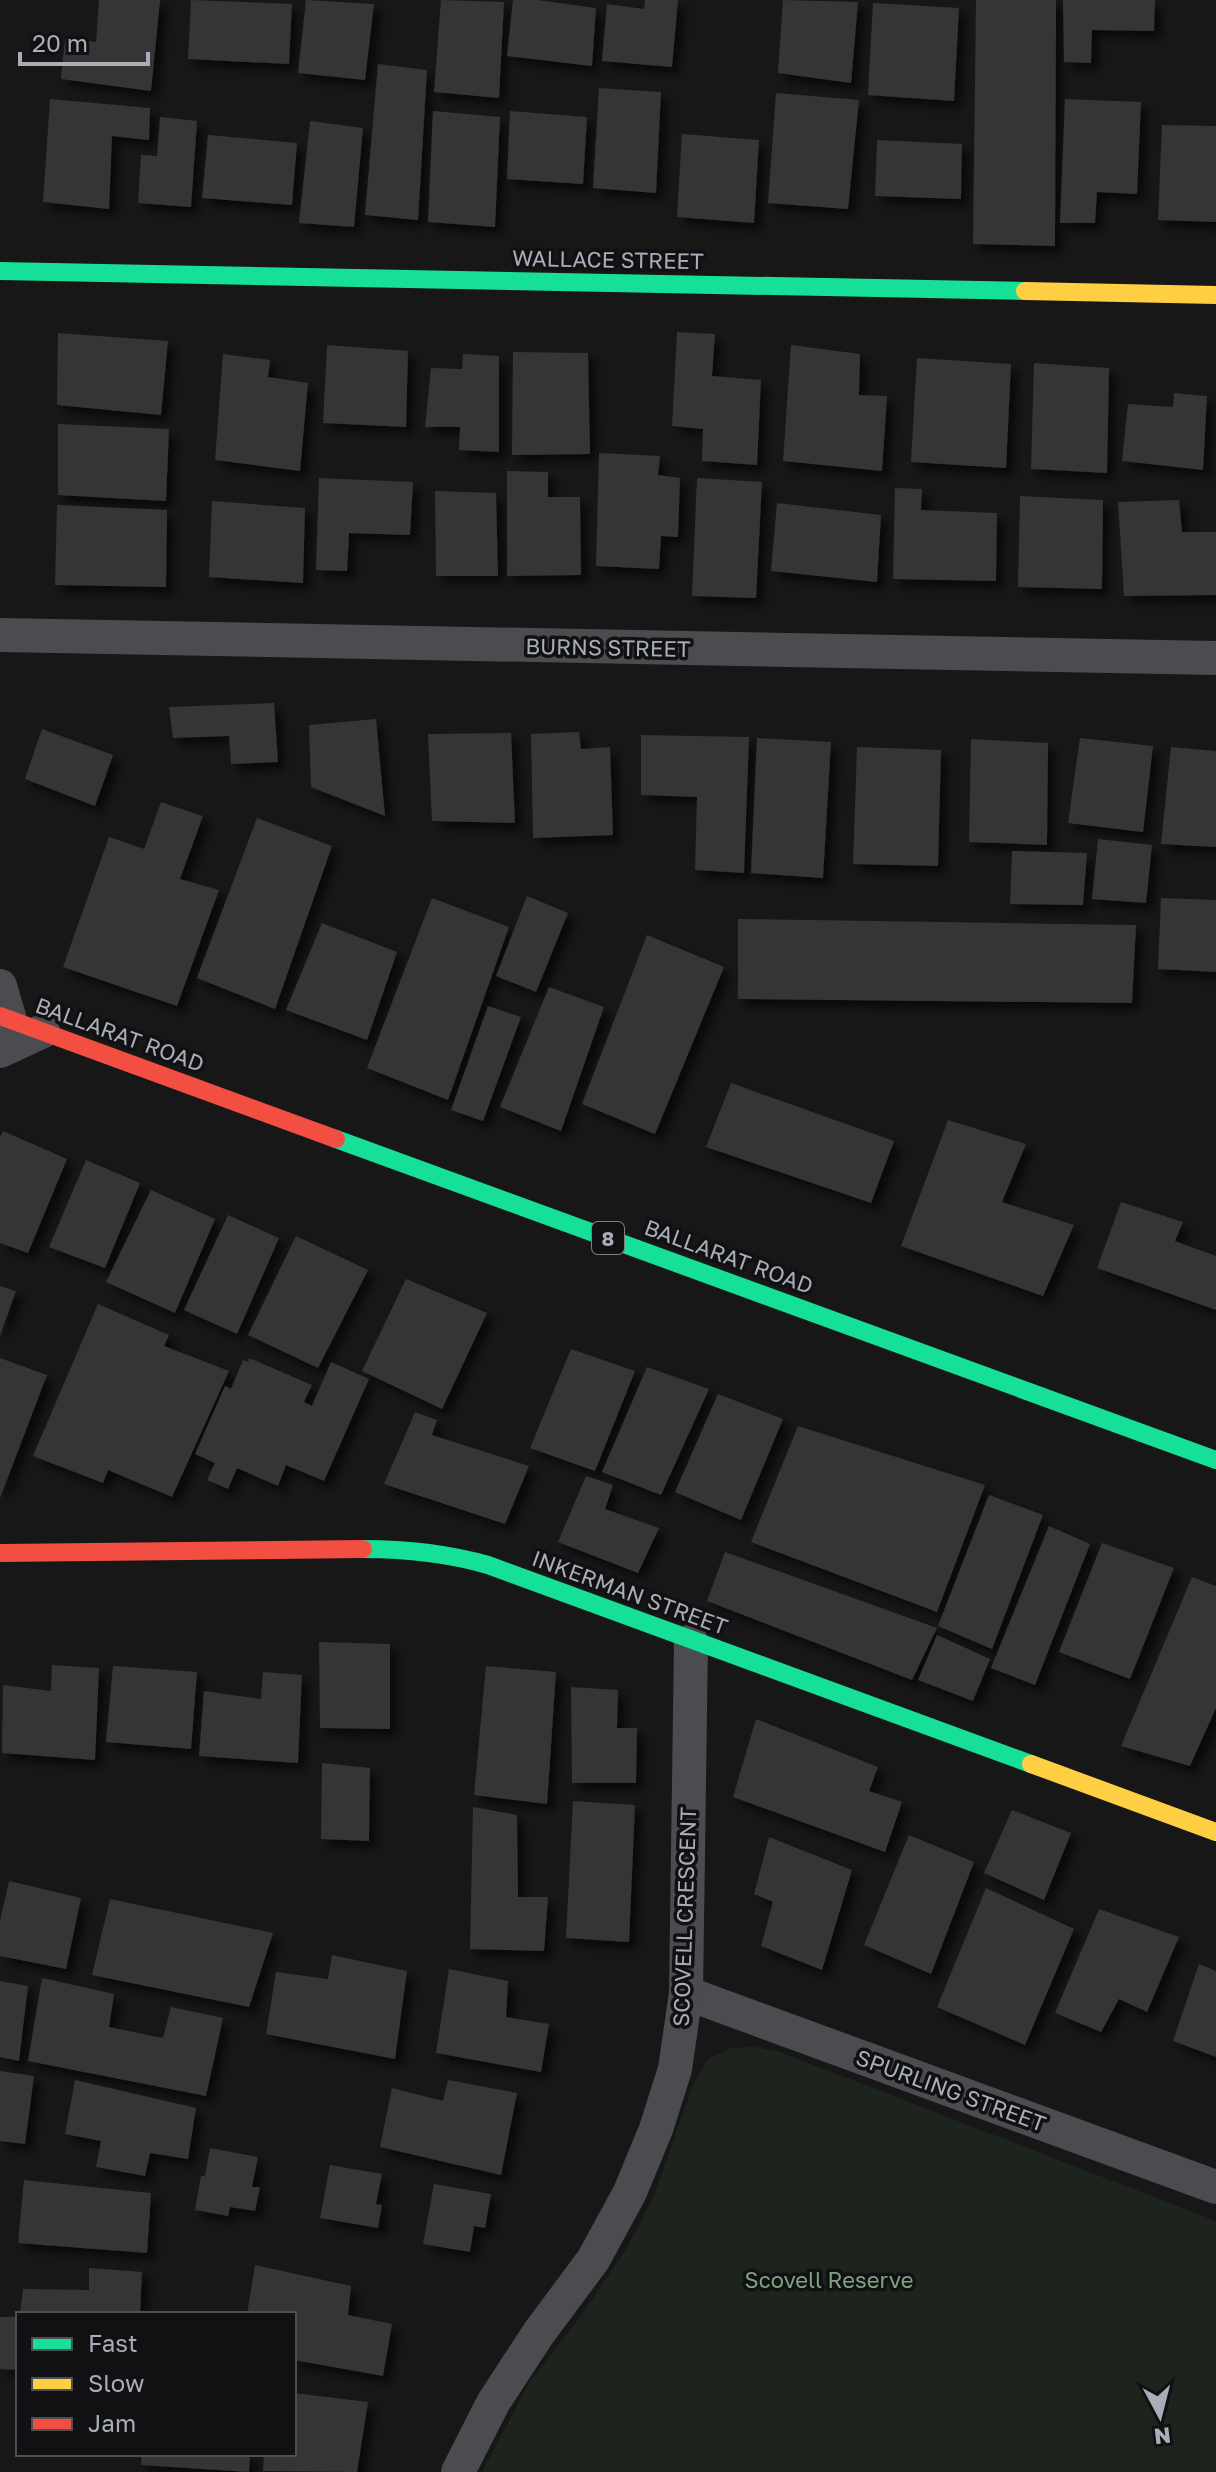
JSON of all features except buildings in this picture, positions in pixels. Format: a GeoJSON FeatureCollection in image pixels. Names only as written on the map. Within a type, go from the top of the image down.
{"type":"FeatureCollection","features":[{"type":"Feature","properties":{"kind":"main road","name":"WALLACE STREET"},"geometry":{"type":"LineString","coordinates":[[0,271],[1216,295]]}},
{"type":"Feature","properties":{"kind":"main road","name":"BALLARAT ROAD"},"geometry":{"type":"LineString","coordinates":[[43,1031],[1216,1460]]}},
{"type":"Feature","properties":{"kind":"main road","name":"INKERMAN STREET"},"geometry":{"type":"LineString","coordinates":[[0,1553],[402,1549],[450,1554],[488,1565],[1216,1832]]}},
{"type":"Feature","properties":{"kind":"street","name":"BURNS STREET"},"geometry":{"type":"LineString","coordinates":[[0,635],[1216,658]]}},
{"type":"Feature","properties":{"kind":"street"},"geometry":{"type":"LineString","coordinates":[[0,986],[3,1029],[43,1031]]}},
{"type":"Feature","properties":{"kind":"street","name":"SCOVELL CRESCENT"},"geometry":{"type":"LineString","coordinates":[[458,2472],[493,2403],[538,2334],[593,2260],[630,2192],[656,2129],[675,2069],[686,1993],[691,1641]]}},
{"type":"Feature","properties":{"kind":"street","name":"SPURLING STREET"},"geometry":{"type":"LineString","coordinates":[[686,1993],[1216,2187]]}},
{"type":"Feature","properties":{"kind":"green space","name":"Scovell Reserve"},"geometry":{"type":"Polygon","coordinates":[[[755,2047],[780,2052],[1216,2221],[1216,2472],[482,2472],[529,2383],[578,2320],[625,2251],[653,2198],[694,2082],[708,2059],[731,2048],[755,2047]]]}},
{"type":"Feature","properties":{"kind":"traffic: fast"},"geometry":{"type":"LineString","coordinates":[[0,271],[1025,291]]}},
{"type":"Feature","properties":{"kind":"traffic: fast"},"geometry":{"type":"LineString","coordinates":[[336,1139],[1216,1460]]}},
{"type":"Feature","properties":{"kind":"traffic: fast"},"geometry":{"type":"LineString","coordinates":[[363,1549],[426,1552],[488,1565],[1031,1764]]}},
{"type":"Feature","properties":{"kind":"traffic: slow"},"geometry":{"type":"LineString","coordinates":[[1025,291],[1216,295]]}},
{"type":"Feature","properties":{"kind":"traffic: slow"},"geometry":{"type":"LineString","coordinates":[[1031,1764],[1216,1832]]}},
{"type":"Feature","properties":{"kind":"traffic: jam"},"geometry":{"type":"LineString","coordinates":[[0,1016],[336,1139]]}},
{"type":"Feature","properties":{"kind":"traffic: jam"},"geometry":{"type":"LineString","coordinates":[[0,1553],[363,1549]]}}]}
